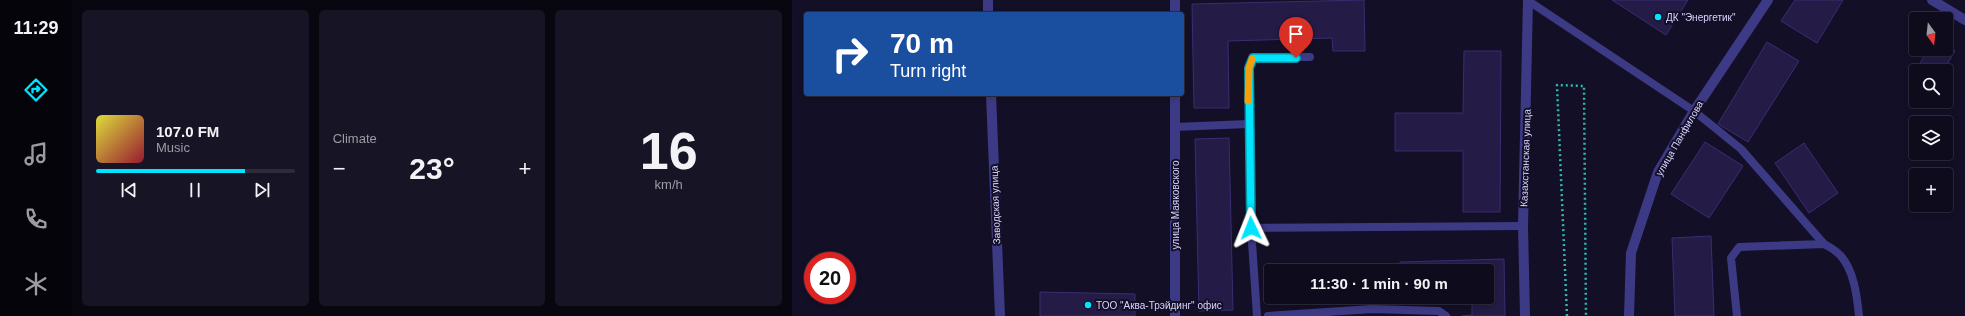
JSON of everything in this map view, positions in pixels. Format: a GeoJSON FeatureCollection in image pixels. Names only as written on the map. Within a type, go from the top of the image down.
{"type":"FeatureCollection","features":[{"type":"Feature","properties":{"kind":"street"},"geometry":{"type":"LineString","coordinates":[[988,0],[988,12]]}},
{"type":"Feature","properties":{"kind":"street"},"geometry":{"type":"LineString","coordinates":[[1175,0],[1175,12]]}},
{"type":"Feature","properties":{"kind":"street","name":"улица Панфилова"},"geometry":{"type":"LineString","coordinates":[[1629,316],[1631,253],[1658,172],[1694,111],[1768,0]]}},
{"type":"Feature","properties":{"kind":"street"},"geometry":{"type":"LineString","coordinates":[[1932,0],[1965,20]]}},
{"type":"Feature","properties":{"kind":"street","name":"Казахстанская улица"},"geometry":{"type":"LineString","coordinates":[[1525,316],[1523,226],[1529,1]]}},
{"type":"Feature","properties":{"kind":"street","name":"Заводская улица"},"geometry":{"type":"LineString","coordinates":[[991,96],[1000,316]]}},
{"type":"Feature","properties":{"kind":"street","name":"улица Маяковского"},"geometry":{"type":"LineString","coordinates":[[1175,96],[1175,316]]}},
{"type":"Feature","properties":{"kind":"lane"},"geometry":{"type":"LineString","coordinates":[[1529,1],[1694,111],[1747,155],[1824,244],[1839,254],[1846,263],[1857,298],[1859,316]]}},
{"type":"Feature","properties":{"kind":"lane"},"geometry":{"type":"LineString","coordinates":[[1257,316],[1251,228],[1248,124],[1249,68],[1253,58],[1310,58]]}},
{"type":"Feature","properties":{"kind":"lane"},"geometry":{"type":"LineString","coordinates":[[1175,127],[1248,124]]}},
{"type":"Feature","properties":{"kind":"lane"},"geometry":{"type":"LineString","coordinates":[[1251,228],[1523,226]]}},
{"type":"Feature","properties":{"kind":"lane"},"geometry":{"type":"LineString","coordinates":[[1737,316],[1731,258],[1739,248],[1824,244]]}},
{"type":"Feature","properties":{"kind":"lane"},"geometry":{"type":"LineString","coordinates":[[1268,316],[1372,309],[1439,311],[1446,316]]}},
{"type":"Feature","properties":{"kind":"path"},"geometry":{"type":"LineString","coordinates":[[1567,316],[1558,85],[1584,86],[1586,316]]}},
{"type":"Feature","properties":{"kind":"building"},"geometry":{"type":"Polygon","coordinates":[[[1364,0],[1365,51],[1333,51],[1332,38],[1228,41],[1229,108],[1194,108],[1192,4],[1364,0]]]}},
{"type":"Feature","properties":{"kind":"building","name":"ДК \"Энергетик\""},"geometry":{"type":"Polygon","coordinates":[[[1612,0],[1688,0],[1666,35],[1612,0]]]}},
{"type":"Feature","properties":{"kind":"building"},"geometry":{"type":"Polygon","coordinates":[[[1795,0],[1843,0],[1817,43],[1781,21],[1795,0]]]}},
{"type":"Feature","properties":{"kind":"building"},"geometry":{"type":"Polygon","coordinates":[[[1767,42],[1799,61],[1748,142],[1718,124],[1767,42]]]}},
{"type":"Feature","properties":{"kind":"building"},"geometry":{"type":"Polygon","coordinates":[[[1464,51],[1501,51],[1500,212],[1463,212],[1463,151],[1395,151],[1395,113],[1463,113],[1464,51]]]}},
{"type":"Feature","properties":{"kind":"building"},"geometry":{"type":"Polygon","coordinates":[[[1924,56],[1952,56],[1947,64],[1920,64],[1924,56]]]}},
{"type":"Feature","properties":{"kind":"building"},"geometry":{"type":"Polygon","coordinates":[[[1229,138],[1233,310],[1199,311],[1195,139],[1229,138]]]}},
{"type":"Feature","properties":{"kind":"building"},"geometry":{"type":"Polygon","coordinates":[[[1705,142],[1743,166],[1709,218],[1671,194],[1705,142]]]}},
{"type":"Feature","properties":{"kind":"building"},"geometry":{"type":"Polygon","coordinates":[[[1804,143],[1838,193],[1809,213],[1775,163],[1804,143]]]}},
{"type":"Feature","properties":{"kind":"building"},"geometry":{"type":"Polygon","coordinates":[[[1711,236],[1714,316],[1675,316],[1672,238],[1711,236]]]}},
{"type":"Feature","properties":{"kind":"building"},"geometry":{"type":"Polygon","coordinates":[[[1504,259],[1505,316],[1462,316],[1472,315],[1472,304],[1494,304],[1494,264],[1400,264],[1400,262],[1504,259]]]}},
{"type":"Feature","properties":{"kind":"building","name":"ТОО \"Аква-Трэйдинг\" офис"},"geometry":{"type":"Polygon","coordinates":[[[1040,292],[1135,294],[1135,316],[1040,316],[1040,292]]]}},
{"type":"Feature","properties":{"kind":"slow traffic"},"geometry":{"type":"LineString","coordinates":[[1248,101],[1249,68],[1252,59]]}},
{"type":"Feature","properties":{"kind":"place","name":"ДК \"Энергетик\""},"geometry":{"type":"Point","coordinates":[1658,17]}},
{"type":"Feature","properties":{"kind":"place","name":"ТОО \"Аква-Трэйдинг\" офис"},"geometry":{"type":"Point","coordinates":[1088,305]}},
{"type":"Feature","properties":{"kind":"route"},"geometry":{"type":"LineString","coordinates":[[1251,228],[1248,124],[1249,68],[1253,58],[1296,58]]}}]}
